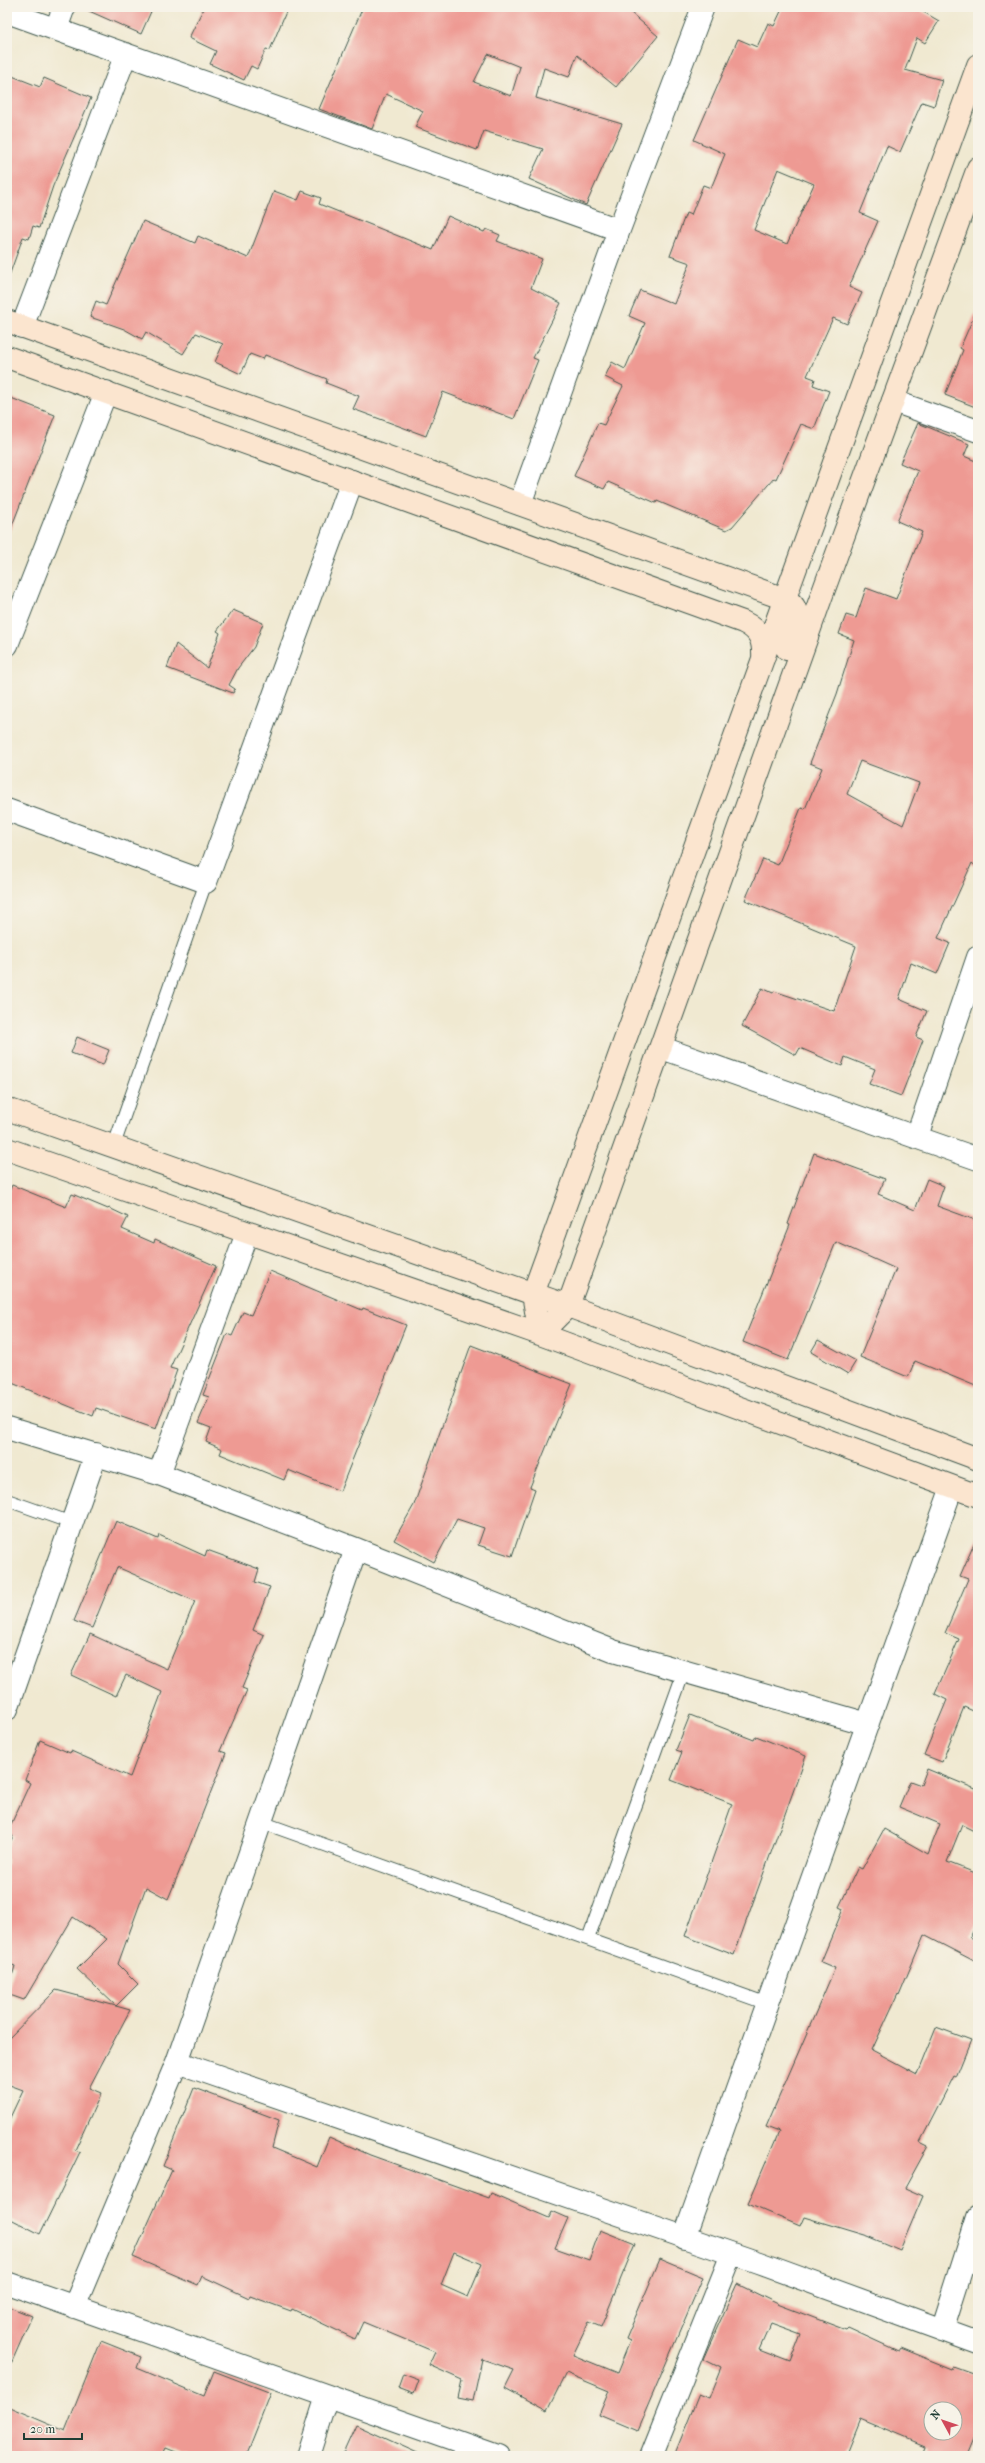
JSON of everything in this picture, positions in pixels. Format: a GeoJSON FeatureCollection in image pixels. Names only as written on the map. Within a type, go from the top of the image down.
{"type":"FeatureCollection","features":[{"type":"Feature","properties":{"kind":"street"},"geometry":{"type":"LineString","coordinates":[[56,29],[64,7]]}},
{"type":"Feature","properties":{"kind":"street"},"geometry":{"type":"LineString","coordinates":[[520,504],[619,230],[703,7]]}},
{"type":"Feature","properties":{"kind":"street"},"geometry":{"type":"LineString","coordinates":[[7,12],[619,230]]}},
{"type":"Feature","properties":{"kind":"street"},"geometry":{"type":"LineString","coordinates":[[126,54],[15,324],[785,599],[796,608],[796,622],[774,685],[762,764]]}},
{"type":"Feature","properties":{"kind":"street"},"geometry":{"type":"LineString","coordinates":[[540,1334],[533,1294],[978,65]]}},
{"type":"Feature","properties":{"kind":"street"},"geometry":{"type":"LineString","coordinates":[[540,1334],[568,1306],[978,168]]}},
{"type":"Feature","properties":{"kind":"street"},"geometry":{"type":"LineString","coordinates":[[7,356],[743,622],[758,631],[762,638],[762,660]]}},
{"type":"Feature","properties":{"kind":"street"},"geometry":{"type":"LineString","coordinates":[[8,641],[106,392]]}},
{"type":"Feature","properties":{"kind":"street"},"geometry":{"type":"LineString","coordinates":[[893,401],[978,431]]}},
{"type":"Feature","properties":{"kind":"street"},"geometry":{"type":"LineString","coordinates":[[7,810],[206,882],[352,481]]}},
{"type":"Feature","properties":{"kind":"street"},"geometry":{"type":"LineString","coordinates":[[917,1136],[978,957]]}},
{"type":"Feature","properties":{"kind":"street"},"geometry":{"type":"LineString","coordinates":[[662,1048],[917,1136],[978,1160]]}},
{"type":"Feature","properties":{"kind":"street"},"geometry":{"type":"LineString","coordinates":[[7,1109],[112,1148],[568,1306],[978,1459]]}},
{"type":"Feature","properties":{"kind":"street"},"geometry":{"type":"LineString","coordinates":[[7,1149],[540,1334],[978,1496]]}},
{"type":"Feature","properties":{"kind":"street"},"geometry":{"type":"LineString","coordinates":[[159,1474],[247,1233]]}},
{"type":"Feature","properties":{"kind":"street"},"geometry":{"type":"LineString","coordinates":[[7,1428],[159,1474],[356,1548],[613,1651],[868,1724]]}},
{"type":"Feature","properties":{"kind":"street"},"geometry":{"type":"LineString","coordinates":[[7,1709],[96,1454]]}},
{"type":"Feature","properties":{"kind":"street"},"geometry":{"type":"LineString","coordinates":[[684,2238],[952,1487]]}},
{"type":"Feature","properties":{"kind":"street"},"geometry":{"type":"LineString","coordinates":[[74,2307],[176,2062],[356,1548]]}},
{"type":"Feature","properties":{"kind":"street"},"geometry":{"type":"LineString","coordinates":[[176,2062],[732,2254],[978,2343]]}},
{"type":"Feature","properties":{"kind":"street"},"geometry":{"type":"LineString","coordinates":[[942,2330],[978,2217]]}},
{"type":"Feature","properties":{"kind":"street"},"geometry":{"type":"LineString","coordinates":[[651,2456],[732,2254]]}},
{"type":"Feature","properties":{"kind":"street"},"geometry":{"type":"LineString","coordinates":[[7,2283],[498,2456]]}},
{"type":"Feature","properties":{"kind":"street"},"geometry":{"type":"LineString","coordinates":[[308,2456],[327,2396]]}},
{"type":"Feature","properties":{"kind":"lane"},"geometry":{"type":"LineString","coordinates":[[112,1148],[206,882]]}},
{"type":"Feature","properties":{"kind":"lane"},"geometry":{"type":"LineString","coordinates":[[7,1500],[72,1523]]}},
{"type":"Feature","properties":{"kind":"lane"},"geometry":{"type":"LineString","coordinates":[[588,1939],[684,1671]]}},
{"type":"Feature","properties":{"kind":"lane"},"geometry":{"type":"LineString","coordinates":[[261,1822],[768,2004]]}},
{"type":"Feature","properties":{"kind":"building"},"geometry":{"type":"Polygon","coordinates":[[[80,7],[153,7],[141,34],[80,7]]]}},
{"type":"Feature","properties":{"kind":"building"},"geometry":{"type":"Polygon","coordinates":[[[204,7],[288,7],[270,50],[266,49],[257,69],[251,66],[244,80],[210,64],[216,51],[189,38],[204,7]]]}},
{"type":"Feature","properties":{"kind":"building"},"geometry":{"type":"Polygon","coordinates":[[[363,7],[624,7],[658,36],[616,87],[577,55],[569,77],[544,68],[536,98],[622,124],[586,205],[529,179],[543,149],[484,131],[477,150],[415,127],[423,111],[386,94],[372,129],[319,109],[363,7]],[[488,54],[474,82],[511,96],[520,67],[488,54]]]}},
{"type":"Feature","properties":{"kind":"building"},"geometry":{"type":"Polygon","coordinates":[[[783,7],[915,7],[939,21],[925,43],[917,38],[905,70],[942,80],[934,106],[922,102],[900,152],[887,146],[860,213],[878,221],[849,287],[862,293],[847,324],[833,318],[807,376],[815,379],[813,385],[829,391],[814,429],[801,424],[776,479],[774,478],[732,527],[726,530],[657,501],[656,503],[608,482],[604,489],[574,476],[598,423],[604,425],[623,386],[605,377],[612,362],[625,369],[645,323],[629,316],[640,290],[674,304],[690,263],[670,256],[686,213],[691,215],[703,185],[711,188],[725,154],[694,140],[738,39],[757,47],[768,23],[774,26],[783,7]],[[778,169],[754,230],[787,244],[814,184],[778,169]]]}},
{"type":"Feature","properties":{"kind":"building"},"geometry":{"type":"Polygon","coordinates":[[[7,74],[40,87],[44,78],[91,98],[53,186],[39,228],[33,226],[29,239],[23,237],[9,276],[7,276],[7,74]]]}},
{"type":"Feature","properties":{"kind":"building"},"geometry":{"type":"Polygon","coordinates":[[[274,191],[298,200],[302,191],[321,198],[319,204],[433,250],[448,216],[484,232],[486,229],[500,235],[497,241],[542,259],[531,288],[561,303],[533,358],[538,360],[514,419],[443,392],[426,436],[353,409],[359,396],[326,383],[327,379],[265,355],[263,359],[250,354],[241,374],[215,362],[223,344],[196,333],[183,354],[146,332],[142,339],[124,329],[90,317],[96,301],[106,305],[143,221],[195,243],[198,236],[248,258],[274,191]]]}},
{"type":"Feature","properties":{"kind":"building"},"geometry":{"type":"Polygon","coordinates":[[[978,307],[978,408],[945,395],[963,350],[960,348],[978,307]]]}},
{"type":"Feature","properties":{"kind":"building"},"geometry":{"type":"Polygon","coordinates":[[[11,398],[55,415],[8,536],[7,407],[11,398]]]}},
{"type":"Feature","properties":{"kind":"building"},"geometry":{"type":"Polygon","coordinates":[[[918,423],[969,444],[964,456],[978,462],[978,868],[972,863],[938,938],[950,943],[937,974],[911,963],[899,999],[927,1011],[916,1037],[923,1040],[901,1096],[869,1084],[875,1069],[845,1057],[842,1066],[800,1048],[796,1055],[742,1026],[762,988],[773,993],[774,991],[834,1011],[856,946],[745,900],[763,859],[778,865],[801,808],[805,809],[822,768],[810,763],[837,694],[854,640],[839,634],[846,615],[856,618],[866,588],[896,599],[922,532],[897,521],[918,471],[900,463],[918,423]],[[860,761],[847,794],[903,825],[919,783],[860,761]]]}},
{"type":"Feature","properties":{"kind":"building"},"geometry":{"type":"Polygon","coordinates":[[[233,610],[263,623],[254,647],[238,668],[229,685],[235,689],[233,693],[167,668],[176,644],[207,668],[220,633],[217,631],[233,610]]]}},
{"type":"Feature","properties":{"kind":"building"},"geometry":{"type":"Polygon","coordinates":[[[77,1037],[109,1050],[103,1065],[71,1053],[77,1037]]]}},
{"type":"Feature","properties":{"kind":"building"},"geometry":{"type":"Polygon","coordinates":[[[814,1153],[885,1179],[878,1194],[915,1210],[927,1179],[944,1186],[937,1206],[978,1221],[978,1387],[915,1361],[908,1377],[860,1357],[896,1269],[836,1242],[788,1360],[743,1342],[790,1225],[788,1224],[814,1153]]]}},
{"type":"Feature","properties":{"kind":"building"},"geometry":{"type":"Polygon","coordinates":[[[12,1185],[66,1207],[72,1194],[108,1209],[109,1208],[128,1217],[122,1229],[154,1243],[155,1239],[216,1266],[170,1368],[177,1370],[156,1429],[96,1408],[93,1416],[7,1381],[7,1197],[12,1185]]]}},
{"type":"Feature","properties":{"kind":"building"},"geometry":{"type":"Polygon","coordinates":[[[270,1271],[362,1310],[363,1308],[406,1325],[340,1491],[288,1470],[284,1480],[220,1454],[222,1449],[206,1442],[211,1428],[198,1423],[209,1397],[203,1395],[227,1334],[232,1336],[243,1312],[251,1315],[270,1271]]]}},
{"type":"Feature","properties":{"kind":"building"},"geometry":{"type":"Polygon","coordinates":[[[818,1340],[856,1361],[848,1374],[811,1352],[818,1340]]]}},
{"type":"Feature","properties":{"kind":"building"},"geometry":{"type":"Polygon","coordinates":[[[471,1345],[572,1384],[530,1487],[535,1489],[512,1556],[478,1545],[484,1528],[457,1519],[434,1562],[394,1540],[414,1505],[471,1345]]]}},
{"type":"Feature","properties":{"kind":"building"},"geometry":{"type":"Polygon","coordinates":[[[116,1521],[158,1539],[159,1535],[205,1556],[207,1550],[259,1569],[255,1582],[270,1587],[253,1630],[264,1635],[242,1688],[247,1690],[220,1751],[226,1753],[168,1899],[146,1887],[118,1964],[138,1984],[116,2006],[77,1969],[107,1939],[73,1917],[24,2000],[7,1994],[15,1966],[7,1963],[7,1849],[13,1836],[7,1833],[30,1783],[25,1780],[40,1740],[70,1753],[71,1751],[130,1777],[162,1692],[126,1675],[116,1696],[71,1675],[90,1634],[167,1669],[195,1601],[117,1567],[92,1628],[74,1621],[116,1521]]]}},
{"type":"Feature","properties":{"kind":"building"},"geometry":{"type":"Polygon","coordinates":[[[978,1535],[978,1713],[964,1707],[942,1762],[924,1755],[947,1700],[935,1694],[959,1639],[945,1633],[968,1579],[960,1576],[978,1535]]]}},
{"type":"Feature","properties":{"kind":"building"},"geometry":{"type":"Polygon","coordinates":[[[690,1715],[754,1740],[756,1736],[806,1756],[734,1955],[685,1936],[732,1804],[671,1780],[682,1752],[676,1750],[690,1715]]]}},
{"type":"Feature","properties":{"kind":"building"},"geometry":{"type":"Polygon","coordinates":[[[927,1769],[978,1790],[978,1833],[962,1825],[947,1862],[978,1874],[978,1922],[970,1937],[978,1941],[978,1963],[924,1935],[899,1995],[898,1994],[872,2050],[917,2074],[936,2027],[971,2040],[956,2077],[954,2076],[920,2142],[928,2146],[905,2188],[923,2196],[900,2250],[867,2236],[804,2217],[800,2226],[748,2204],[779,2132],[766,2127],[835,1968],[821,1962],[843,1909],[839,1907],[858,1867],[862,1869],[884,1829],[928,1854],[940,1824],[899,1807],[910,1781],[921,1785],[927,1769]]]}},
{"type":"Feature","properties":{"kind":"building"},"geometry":{"type":"Polygon","coordinates":[[[56,1990],[130,2010],[89,2088],[101,2093],[75,2150],[80,2152],[40,2234],[7,2217],[7,2124],[23,2090],[7,2084],[7,2040],[56,1990]]]}},
{"type":"Feature","properties":{"kind":"building"},"geometry":{"type":"Polygon","coordinates":[[[194,2088],[279,2120],[272,2148],[317,2167],[329,2137],[370,2155],[489,2198],[491,2193],[549,2218],[552,2211],[568,2218],[555,2248],[589,2260],[600,2230],[635,2244],[601,2327],[589,2322],[573,2355],[617,2373],[630,2341],[626,2339],[660,2259],[703,2277],[637,2431],[599,2415],[609,2391],[566,2373],[547,2411],[505,2388],[514,2370],[482,2359],[473,2401],[458,2398],[462,2380],[429,2365],[435,2352],[363,2322],[355,2339],[292,2309],[291,2311],[250,2296],[249,2298],[202,2276],[198,2285],[133,2257],[172,2170],[163,2166],[194,2088]],[[454,2252],[441,2285],[468,2297],[482,2264],[454,2252]]]}},
{"type":"Feature","properties":{"kind":"building"},"geometry":{"type":"Polygon","coordinates":[[[737,2284],[780,2305],[846,2330],[848,2328],[898,2351],[900,2348],[952,2369],[953,2367],[978,2376],[978,2427],[966,2456],[921,2456],[925,2446],[860,2419],[845,2456],[674,2456],[699,2394],[709,2398],[721,2368],[703,2359],[737,2284]],[[771,2323],[759,2350],[790,2362],[801,2334],[771,2323]]]}},
{"type":"Feature","properties":{"kind":"building"},"geometry":{"type":"Polygon","coordinates":[[[7,2306],[32,2316],[7,2373],[7,2306]]]}},
{"type":"Feature","properties":{"kind":"building"},"geometry":{"type":"Polygon","coordinates":[[[101,2341],[141,2357],[137,2368],[204,2396],[214,2371],[271,2393],[246,2456],[186,2456],[166,2448],[162,2456],[7,2456],[7,2406],[65,2431],[101,2341]]]}},
{"type":"Feature","properties":{"kind":"building"},"geometry":{"type":"Polygon","coordinates":[[[403,2374],[419,2380],[414,2394],[398,2388],[403,2374]]]}},
{"type":"Feature","properties":{"kind":"building"},"geometry":{"type":"Polygon","coordinates":[[[356,2425],[424,2456],[342,2456],[356,2425]]]}}]}
